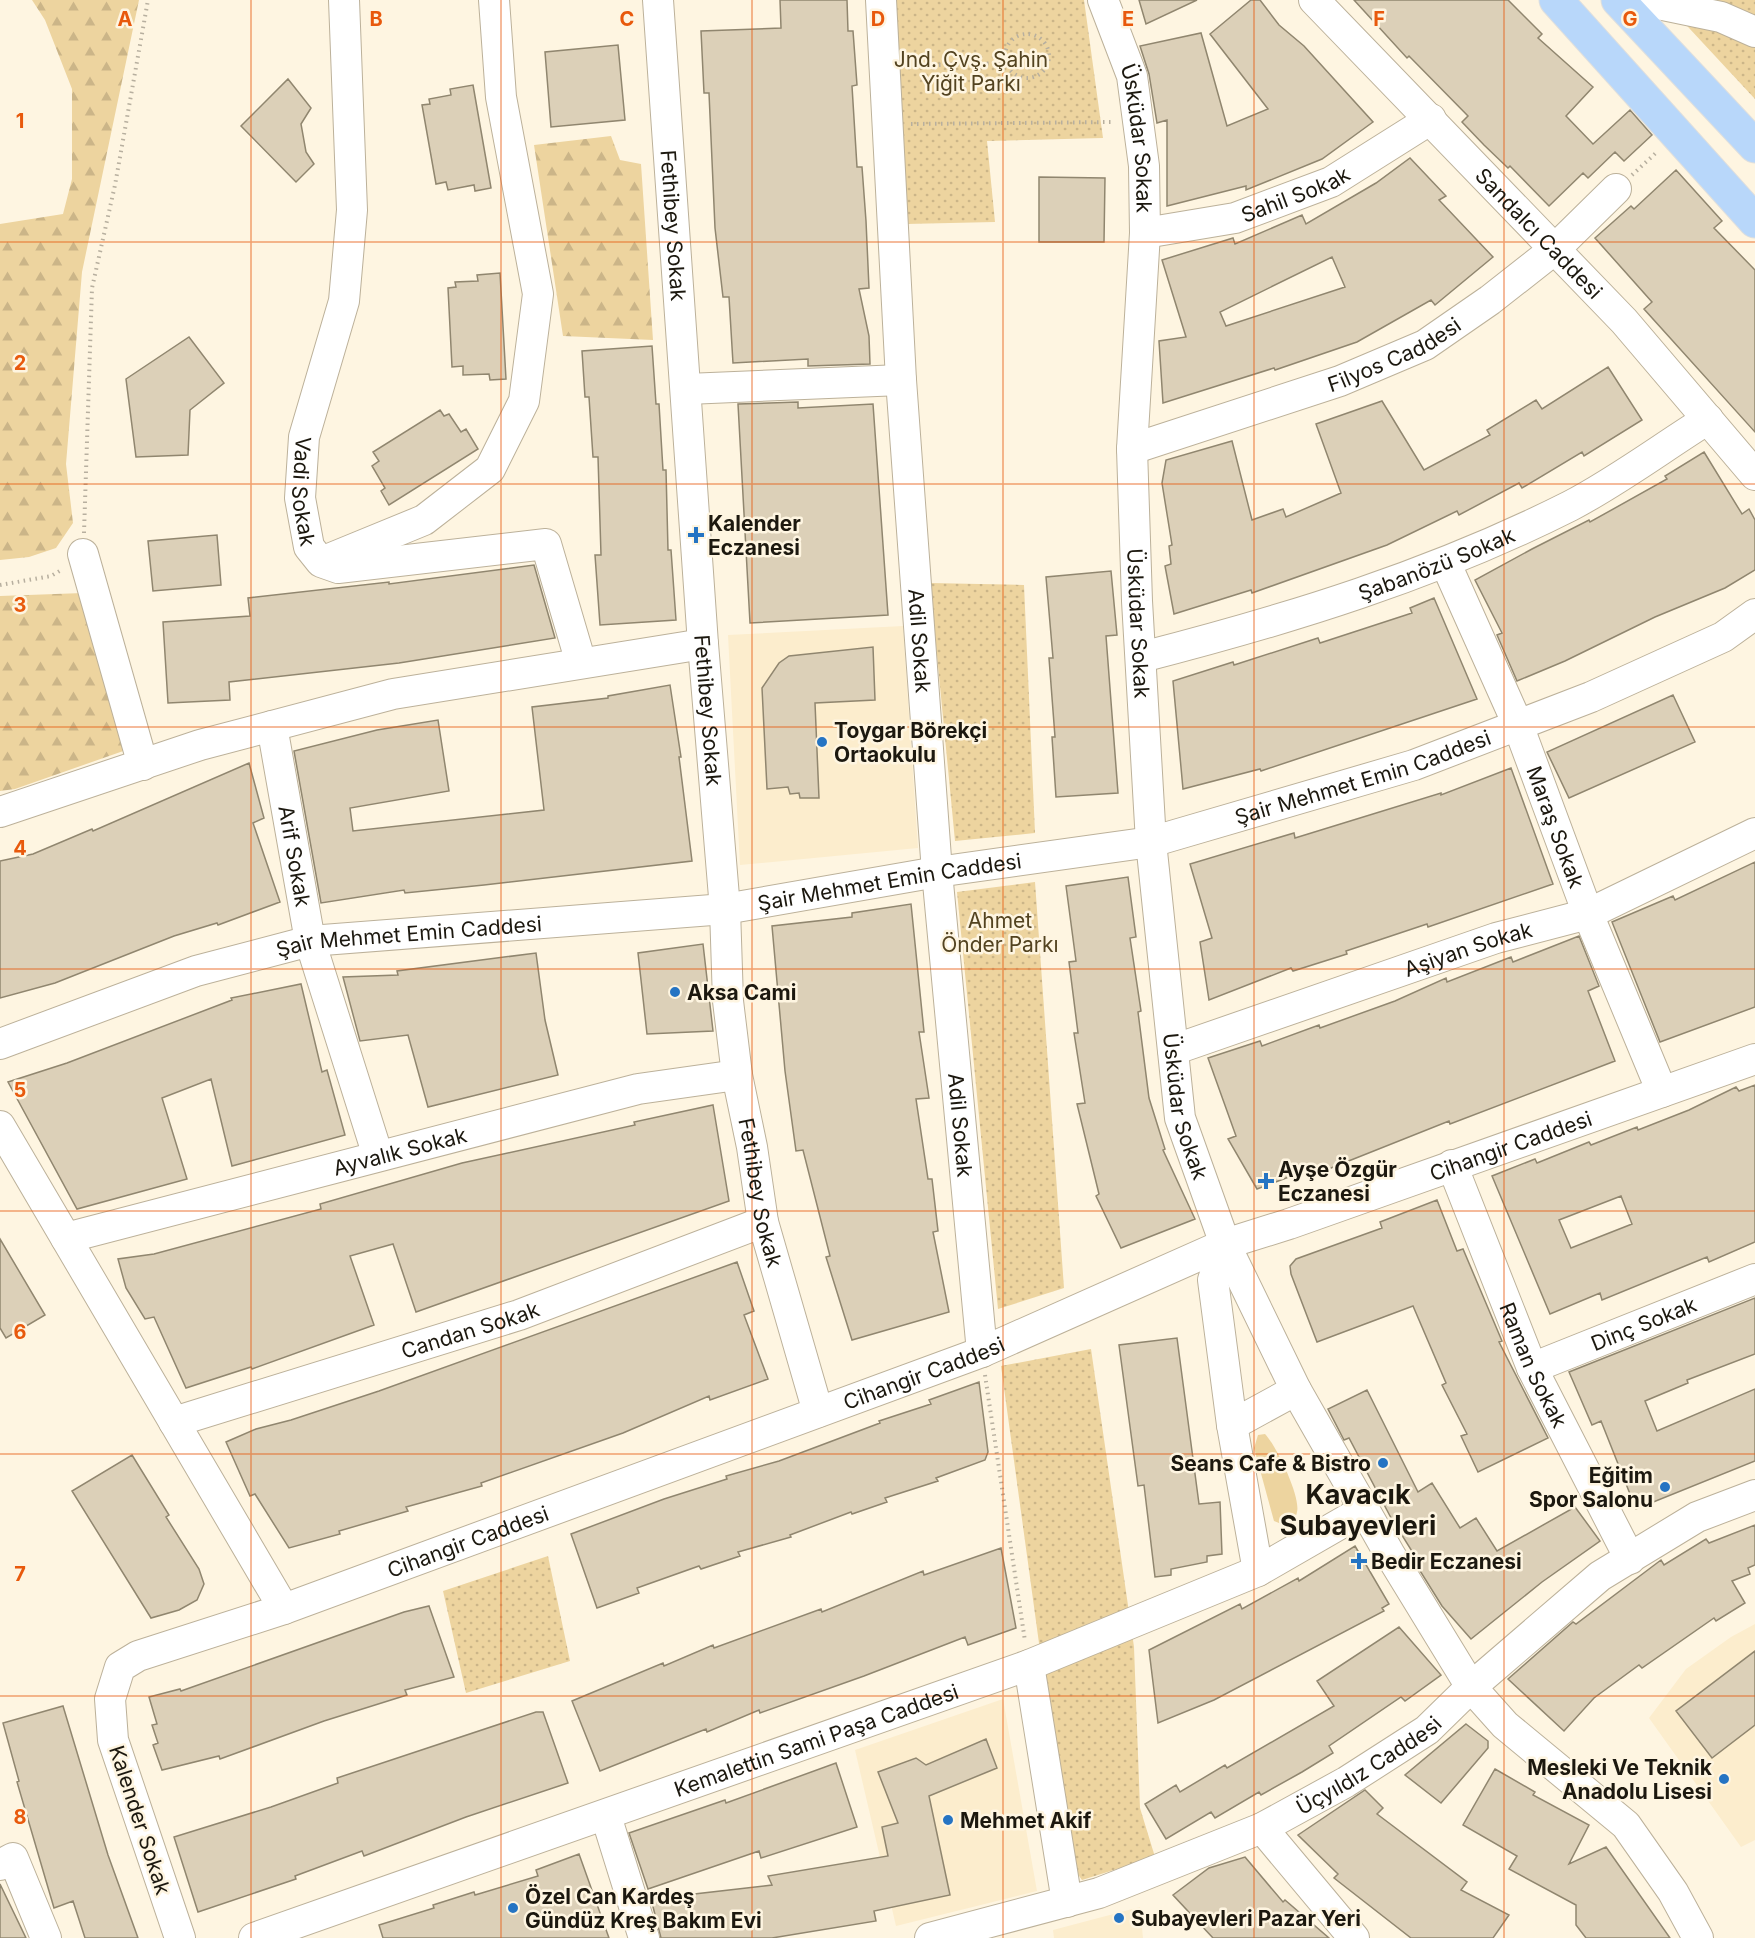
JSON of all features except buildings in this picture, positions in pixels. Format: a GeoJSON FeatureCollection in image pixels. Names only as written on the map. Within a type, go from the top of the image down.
{"type":"FeatureCollection","features":[{"type":"Feature","properties":{"kind":"highway"},"geometry":{"type":"LineString","coordinates":[[1556,0],[1755,221]]}},
{"type":"Feature","properties":{"kind":"highway"},"geometry":{"type":"LineString","coordinates":[[1618,0],[1755,146]]}},
{"type":"Feature","properties":{"kind":"street","name":"Vadi Sokak"},"geometry":{"type":"LineString","coordinates":[[344,0],[352,210],[344,302],[304,437],[300,498],[309,547],[321,562],[338,568],[546,544],[581,663]]}},
{"type":"Feature","properties":{"kind":"street"},"geometry":{"type":"LineString","coordinates":[[321,562],[424,520],[490,469],[524,401],[538,294],[501,97],[494,0]]}},
{"type":"Feature","properties":{"kind":"street","name":"Fethibey Sokak"},"geometry":{"type":"LineString","coordinates":[[658,0],[673,244],[687,389],[703,644],[725,909],[728,1001],[737,1075],[752,1147],[763,1222],[818,1412]]}},
{"type":"Feature","properties":{"kind":"street","name":"Adil Sokak"},"geometry":{"type":"LineString","coordinates":[[881,0],[901,380],[937,872],[982,1352]]}},
{"type":"Feature","properties":{"kind":"street","name":"Üsküdar Sokak"},"geometry":{"type":"LineString","coordinates":[[1103,0],[1132,76],[1144,166],[1145,233],[1132,449],[1137,601],[1151,842],[1180,1118],[1225,1244],[1296,1390],[1364,1510],[1471,1687],[1505,1725],[1626,1825],[1673,1892],[1698,1938]]}},
{"type":"Feature","properties":{"kind":"street","name":"Sandalcı Caddesi"},"geometry":{"type":"LineString","coordinates":[[1314,0],[1624,321],[1755,475]]}},
{"type":"Feature","properties":{"kind":"street"},"geometry":{"type":"LineString","coordinates":[[1639,0],[1721,16],[1755,32]]}},
{"type":"Feature","properties":{"kind":"street","name":"Sahil Sokak"},"geometry":{"type":"LineString","coordinates":[[1145,233],[1235,218],[1331,182],[1431,119]]}},
{"type":"Feature","properties":{"kind":"street","name":"Filyos Caddesi"},"geometry":{"type":"LineString","coordinates":[[1132,449],[1340,381],[1425,345],[1490,300],[1555,249],[1616,189]]}},
{"type":"Feature","properties":{"kind":"street"},"geometry":{"type":"LineString","coordinates":[[687,389],[901,380]]}},
{"type":"Feature","properties":{"kind":"street","name":"Şabanözü Sokak"},"geometry":{"type":"LineString","coordinates":[[1142,657],[1268,625],[1446,564],[1572,505],[1708,419]]}},
{"type":"Feature","properties":{"kind":"street"},"geometry":{"type":"LineString","coordinates":[[83,554],[142,765]]}},
{"type":"Feature","properties":{"kind":"street","name":"Maraş Sokak"},"geometry":{"type":"LineString","coordinates":[[1446,564],[1518,725],[1588,914],[1662,1092]]}},
{"type":"Feature","properties":{"kind":"street","name":"Şair Mehmet Emin Caddesi"},"geometry":{"type":"LineString","coordinates":[[0,1044],[196,971],[310,941],[725,909],[937,872],[1151,842],[1414,765],[1591,698],[1723,637],[1755,614]]}},
{"type":"Feature","properties":{"kind":"street"},"geometry":{"type":"LineString","coordinates":[[0,812],[200,745],[393,694],[703,644]]}},
{"type":"Feature","properties":{"kind":"street","name":"Arif Sokak"},"geometry":{"type":"LineString","coordinates":[[272,726],[310,941],[378,1156]]}},
{"type":"Feature","properties":{"kind":"street","name":"Aşiyan Sokak"},"geometry":{"type":"LineString","coordinates":[[1173,1050],[1496,938],[1588,914],[1755,833]]}},
{"type":"Feature","properties":{"kind":"street","name":"Cihangir Caddesi"},"geometry":{"type":"LineString","coordinates":[[110,1699],[120,1666],[138,1656],[284,1609],[982,1352],[1225,1244],[1289,1224],[1755,1059]]}},
{"type":"Feature","properties":{"kind":"street","name":"Ayvalık Sokak"},"geometry":{"type":"LineString","coordinates":[[66,1238],[638,1089],[737,1075]]}},
{"type":"Feature","properties":{"kind":"street"},"geometry":{"type":"LineString","coordinates":[[0,1126],[284,1609]]}},
{"type":"Feature","properties":{"kind":"street","name":"Raman Sokak"},"geometry":{"type":"LineString","coordinates":[[1452,1165],[1532,1368],[1630,1559]]}},
{"type":"Feature","properties":{"kind":"street","name":"Candan Sokak"},"geometry":{"type":"LineString","coordinates":[[174,1422],[519,1315],[763,1222]]}},
{"type":"Feature","properties":{"kind":"street"},"geometry":{"type":"LineString","coordinates":[[1225,1244],[1213,1280],[1232,1425],[1258,1570]]}},
{"type":"Feature","properties":{"kind":"street","name":"Dinç Sokak"},"geometry":{"type":"LineString","coordinates":[[1532,1368],[1755,1279]]}},
{"type":"Feature","properties":{"kind":"street"},"geometry":{"type":"LineString","coordinates":[[1232,1425],[1296,1390]]}},
{"type":"Feature","properties":{"kind":"street","name":"Üçyıldız Caddesi"},"geometry":{"type":"LineString","coordinates":[[930,1938],[1099,1893],[1262,1828],[1346,1782],[1427,1730],[1471,1687],[1600,1576],[1697,1517],[1755,1495]]}},
{"type":"Feature","properties":{"kind":"street","name":"Kemalettin Sami Paşa Caddesi"},"geometry":{"type":"LineString","coordinates":[[254,1938],[606,1816],[1029,1665],[1258,1570],[1364,1510]]}},
{"type":"Feature","properties":{"kind":"street"},"geometry":{"type":"LineString","coordinates":[[1029,1665],[1067,1902]]}},
{"type":"Feature","properties":{"kind":"street","name":"Kalender Sokak"},"geometry":{"type":"LineString","coordinates":[[110,1699],[113,1740],[180,1938]]}},
{"type":"Feature","properties":{"kind":"street"},"geometry":{"type":"LineString","coordinates":[[606,1816],[644,1938]]}},
{"type":"Feature","properties":{"kind":"street"},"geometry":{"type":"LineString","coordinates":[[1262,1828],[1354,1938]]}},
{"type":"Feature","properties":{"kind":"street"},"geometry":{"type":"LineString","coordinates":[[0,1865],[13,1858],[46,1938]]}},
{"type":"Feature","properties":{"kind":"path"},"geometry":{"type":"LineString","coordinates":[[0,585],[51,576],[83,554],[92,288],[116,185],[148,0]]}},
{"type":"Feature","properties":{"kind":"path"},"geometry":{"type":"LineString","coordinates":[[1028,34],[1041,39],[1048,50],[1048,65],[1043,72],[1030,79],[1015,75],[1006,63],[1006,49],[1014,38],[1021,35],[1028,34]]}},
{"type":"Feature","properties":{"kind":"path"},"geometry":{"type":"LineString","coordinates":[[884,67],[1006,63]]}},
{"type":"Feature","properties":{"kind":"path"},"geometry":{"type":"LineString","coordinates":[[887,125],[1138,122]]}},
{"type":"Feature","properties":{"kind":"path"},"geometry":{"type":"LineString","coordinates":[[1616,189],[1677,134]]}},
{"type":"Feature","properties":{"kind":"path"},"geometry":{"type":"LineString","coordinates":[[982,1352],[1029,1665]]}},
{"type":"Feature","properties":{"kind":"shaded area","name":"Toygar Börekçi Ortaokulu"},"geometry":{"type":"Polygon","coordinates":[[[903,626],[918,848],[740,865],[728,635],[903,626]]]}},
{"type":"Feature","properties":{"kind":"shaded area","name":"Mesleki Ve Teknik Anadolu Lisesi"},"geometry":{"type":"Polygon","coordinates":[[[1755,1624],[1755,1840],[1741,1847],[1649,1718],[1686,1669],[1731,1637],[1755,1624]]]}},
{"type":"Feature","properties":{"kind":"shaded area","name":"Mehmet Akif"},"geometry":{"type":"Polygon","coordinates":[[[1003,1699],[1037,1891],[896,1926],[855,1750],[1003,1699]]]}},
{"type":"Feature","properties":{"kind":"shaded area","name":"Subayevleri Pazar Yeri"},"geometry":{"type":"Polygon","coordinates":[[[1140,1907],[1143,1938],[1054,1938],[1053,1930],[1140,1907]]]}},
{"type":"Feature","properties":{"kind":"green space"},"geometry":{"type":"Polygon","coordinates":[[[32,0],[139,0],[82,272],[66,464],[73,523],[56,548],[29,557],[0,560],[0,224],[63,214],[72,179],[72,89],[45,20],[32,0]]]}},
{"type":"Feature","properties":{"kind":"green space","name":"Jnd. Çvş. Şahin Yiğit Parkı"},"geometry":{"type":"Polygon","coordinates":[[[896,0],[1084,0],[1103,138],[987,141],[995,222],[906,224],[896,0]]]}},
{"type":"Feature","properties":{"kind":"green space"},"geometry":{"type":"Polygon","coordinates":[[[1663,0],[1755,0],[1755,99],[1663,0]]]}},
{"type":"Feature","properties":{"kind":"green space"},"geometry":{"type":"Polygon","coordinates":[[[611,136],[620,160],[641,164],[653,340],[563,336],[534,145],[611,136]]]}},
{"type":"Feature","properties":{"kind":"green space"},"geometry":{"type":"Polygon","coordinates":[[[930,583],[1024,585],[1035,833],[955,841],[930,583]]]}},
{"type":"Feature","properties":{"kind":"green space"},"geometry":{"type":"Polygon","coordinates":[[[83,593],[129,749],[15,789],[0,791],[0,596],[83,593]]]}},
{"type":"Feature","properties":{"kind":"green space","name":"Ahmet Önder Parkı"},"geometry":{"type":"Polygon","coordinates":[[[1035,882],[1064,1288],[998,1309],[957,892],[1035,882]]]}},
{"type":"Feature","properties":{"kind":"green space"},"geometry":{"type":"Polygon","coordinates":[[[1091,1349],[1134,1647],[1140,1808],[1155,1857],[1082,1880],[1069,1862],[1001,1366],[1091,1349]]]}},
{"type":"Feature","properties":{"kind":"green space"},"geometry":{"type":"Polygon","coordinates":[[[1265,1434],[1281,1460],[1295,1495],[1296,1514],[1284,1525],[1274,1521],[1254,1448],[1258,1435],[1265,1434]]]}},
{"type":"Feature","properties":{"kind":"green space"},"geometry":{"type":"Polygon","coordinates":[[[548,1556],[570,1661],[466,1693],[443,1591],[548,1556]]]}},
{"type":"Feature","properties":{"kind":"place","name":"Kalender Eczanesi"},"geometry":{"type":"Point","coordinates":[696,535]}},
{"type":"Feature","properties":{"kind":"place","name":"Toygar Börekçi Ortaokulu"},"geometry":{"type":"Point","coordinates":[822,742]}},
{"type":"Feature","properties":{"kind":"place","name":"Aksa Cami"},"geometry":{"type":"Point","coordinates":[675,992]}},
{"type":"Feature","properties":{"kind":"place","name":"Ayşe Özgür Eczanesi"},"geometry":{"type":"Point","coordinates":[1266,1181]}},
{"type":"Feature","properties":{"kind":"place","name":"Seans Cafe & Bistro"},"geometry":{"type":"Point","coordinates":[1383,1463]}},
{"type":"Feature","properties":{"kind":"place","name":"Eğitim Spor Salonu"},"geometry":{"type":"Point","coordinates":[1665,1487]}},
{"type":"Feature","properties":{"kind":"place","name":"Bedir Eczanesi"},"geometry":{"type":"Point","coordinates":[1359,1561]}},
{"type":"Feature","properties":{"kind":"place","name":"Mesleki Ve Teknik Anadolu Lisesi"},"geometry":{"type":"Point","coordinates":[1724,1779]}},
{"type":"Feature","properties":{"kind":"place","name":"Mehmet Akif"},"geometry":{"type":"Point","coordinates":[948,1820]}},
{"type":"Feature","properties":{"kind":"place","name":"Özel Can Kardeş Gündüz Kreş Bakım Evi"},"geometry":{"type":"Point","coordinates":[513,1908]}},
{"type":"Feature","properties":{"kind":"place","name":"Subayevleri Pazar Yeri"},"geometry":{"type":"Point","coordinates":[1119,1918]}},
{"type":"Feature","properties":{"kind":"district","name":"Kavacık Subayevleri"},"geometry":{"type":"Point","coordinates":[1358,1510]}}]}
